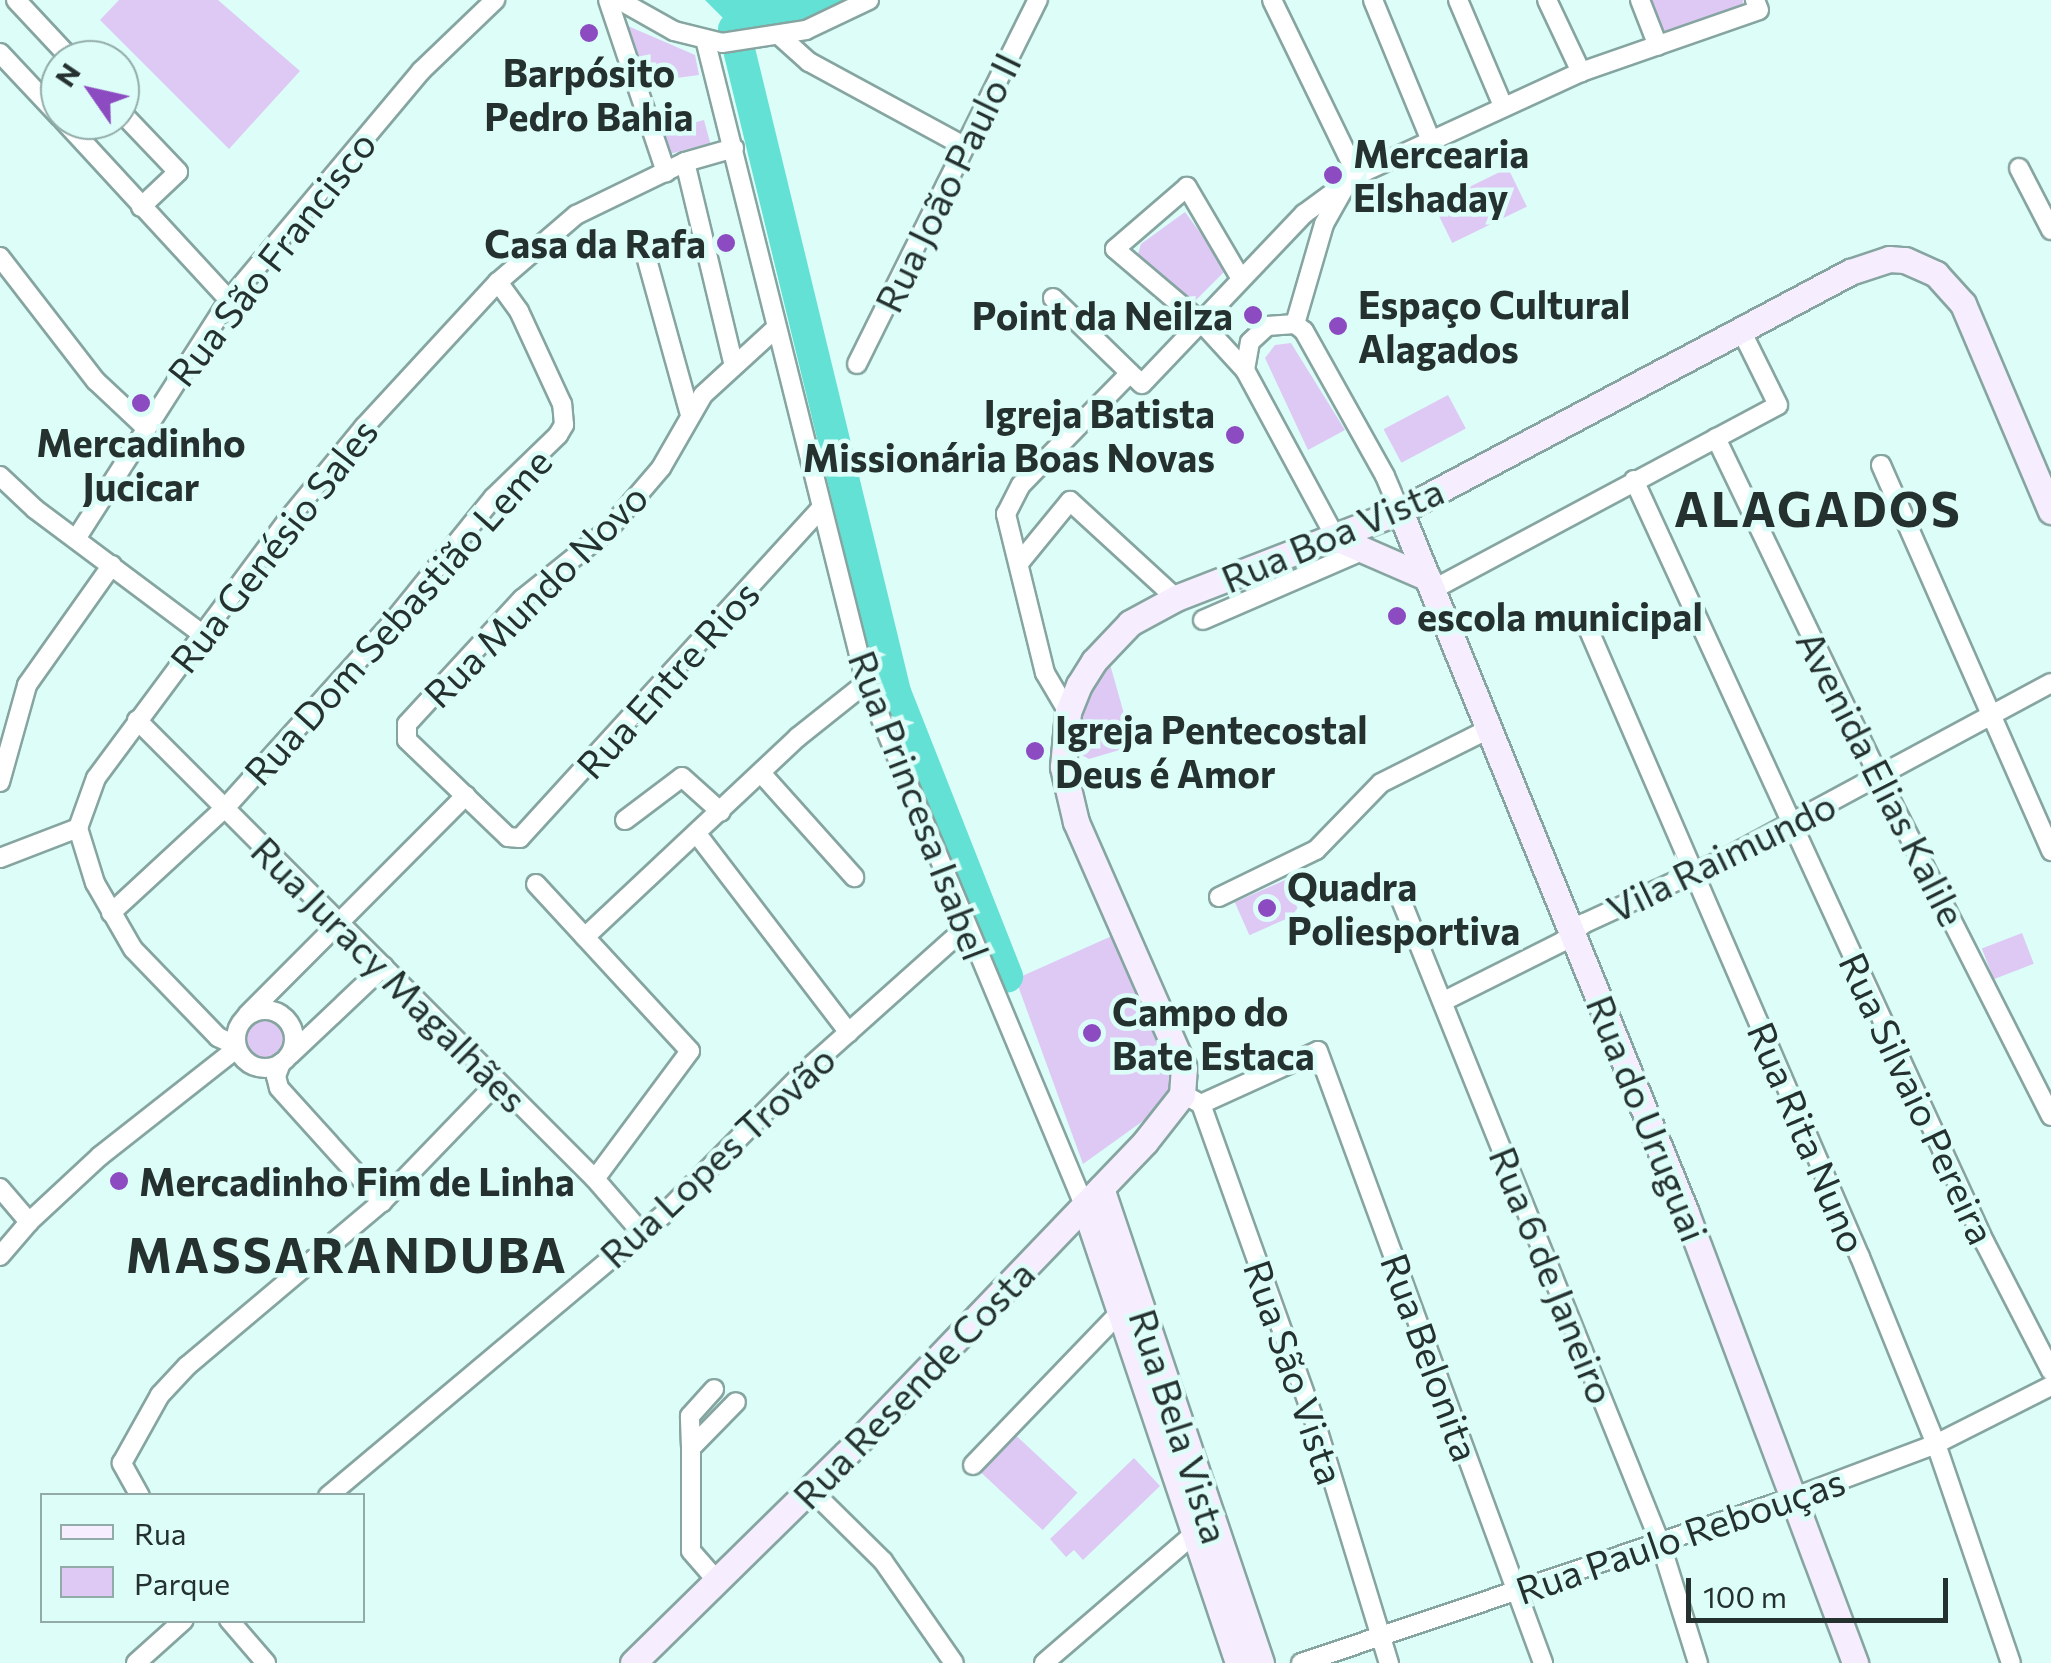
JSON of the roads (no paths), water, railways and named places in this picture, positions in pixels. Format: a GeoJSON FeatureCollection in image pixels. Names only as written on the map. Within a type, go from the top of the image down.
{"type":"FeatureCollection","features":[{"type":"Feature","properties":{"kind":"main road","name":"Rua Boa Vista"},"geometry":{"type":"LineString","coordinates":[[1192,1099],[1184,1068],[1067,794],[1063,767],[1068,712],[1078,685],[1112,640],[1150,610],[1400,511],[1850,272],[1889,260],[1905,260],[1936,274],[1963,304],[2051,511]]}},
{"type":"Feature","properties":{"kind":"main road","name":"Rua do Uruguai"},"geometry":{"type":"LineString","coordinates":[[1400,511],[1574,933],[1795,1498],[1855,1663]]}},
{"type":"Feature","properties":{"kind":"main road"},"geometry":{"type":"LineString","coordinates":[[1336,538],[1430,584]]}},
{"type":"Feature","properties":{"kind":"main road","name":"Rua Resende Costa"},"geometry":{"type":"LineString","coordinates":[[633,1663],[812,1490],[943,1349],[1192,1099]]}},
{"type":"Feature","properties":{"kind":"main road","name":"Rua Bela Vista"},"geometry":{"type":"LineString","coordinates":[[1093,1196],[1120,1312],[1238,1663]]}},
{"type":"Feature","properties":{"kind":"main road","name":"Rua Bela Vista"},"geometry":{"type":"LineString","coordinates":[[1093,1196],[1261,1663]]}},
{"type":"Feature","properties":{"kind":"street"},"geometry":{"type":"LineString","coordinates":[[16,0],[53,40]]}},
{"type":"Feature","properties":{"kind":"street","name":"Rua São Francisco"},"geometry":{"type":"LineString","coordinates":[[76,538],[144,426],[229,300],[409,84],[495,0]]}},
{"type":"Feature","properties":{"kind":"street"},"geometry":{"type":"LineString","coordinates":[[608,0],[666,172]]}},
{"type":"Feature","properties":{"kind":"street"},"geometry":{"type":"LineString","coordinates":[[619,0],[674,31],[714,43],[806,30],[869,0]]}},
{"type":"Feature","properties":{"kind":"street","name":"Rua João Paulo II"},"geometry":{"type":"LineString","coordinates":[[857,364],[1038,0]]}},
{"type":"Feature","properties":{"kind":"street"},"geometry":{"type":"LineString","coordinates":[[1272,0],[1352,179]]}},
{"type":"Feature","properties":{"kind":"street"},"geometry":{"type":"LineString","coordinates":[[1374,0],[1430,138]]}},
{"type":"Feature","properties":{"kind":"street"},"geometry":{"type":"LineString","coordinates":[[1458,0],[1503,106]]}},
{"type":"Feature","properties":{"kind":"street"},"geometry":{"type":"LineString","coordinates":[[1547,0],[1581,72]]}},
{"type":"Feature","properties":{"kind":"street"},"geometry":{"type":"LineString","coordinates":[[1640,0],[1658,46]]}},
{"type":"Feature","properties":{"kind":"street"},"geometry":{"type":"LineString","coordinates":[[1053,298],[1142,384],[1278,240],[1322,199],[1352,179],[1430,138],[1581,72],[1658,46],[1756,5]]}},
{"type":"Feature","properties":{"kind":"street"},"geometry":{"type":"LineString","coordinates":[[780,36],[810,62],[964,146]]}},
{"type":"Feature","properties":{"kind":"street","name":"Rua Princesa Isabel"},"geometry":{"type":"LineString","coordinates":[[714,43],[776,328],[866,684],[965,928],[1060,1138],[1093,1196]]}},
{"type":"Feature","properties":{"kind":"street"},"geometry":{"type":"LineString","coordinates":[[0,53],[40,96]]}},
{"type":"Feature","properties":{"kind":"street"},"geometry":{"type":"LineString","coordinates":[[140,132],[178,172],[141,207]]}},
{"type":"Feature","properties":{"kind":"street"},"geometry":{"type":"LineString","coordinates":[[81,140],[229,300]]}},
{"type":"Feature","properties":{"kind":"street","name":"Rua Genésio Sales"},"geometry":{"type":"LineString","coordinates":[[78,828],[96,778],[201,633],[364,427],[498,282],[576,215],[685,162],[734,148]]}},
{"type":"Feature","properties":{"kind":"street"},"geometry":{"type":"LineString","coordinates":[[685,162],[733,362]]}},
{"type":"Feature","properties":{"kind":"street"},"geometry":{"type":"LineString","coordinates":[[2020,168],[2051,230]]}},
{"type":"Feature","properties":{"kind":"street"},"geometry":{"type":"LineString","coordinates":[[1295,324],[1324,224],[1352,179]]}},
{"type":"Feature","properties":{"kind":"street"},"geometry":{"type":"LineString","coordinates":[[1242,279],[1186,187],[1116,250],[1200,321],[1245,370],[1336,538]]}},
{"type":"Feature","properties":{"kind":"street"},"geometry":{"type":"LineString","coordinates":[[1278,240],[1294,244],[1312,257]]}},
{"type":"Feature","properties":{"kind":"street"},"geometry":{"type":"LineString","coordinates":[[646,256],[690,414]]}},
{"type":"Feature","properties":{"kind":"street"},"geometry":{"type":"LineString","coordinates":[[0,257],[96,381],[144,426]]}},
{"type":"Feature","properties":{"kind":"street","name":"Rua Dom Sebastião Leme"},"geometry":{"type":"LineString","coordinates":[[111,913],[226,808],[391,624],[474,520],[558,435],[564,425],[562,404],[519,311],[498,282]]}},
{"type":"Feature","properties":{"kind":"street"},"geometry":{"type":"LineString","coordinates":[[1245,370],[1246,354],[1257,333],[1267,326],[1295,324],[1312,340],[1400,511]]}},
{"type":"Feature","properties":{"kind":"street","name":"Rua Mundo Novo"},"geometry":{"type":"LineString","coordinates":[[466,795],[407,740],[407,724],[522,599],[607,531],[661,468],[690,414],[733,362],[776,328]]}},
{"type":"Feature","properties":{"kind":"street"},"geometry":{"type":"LineString","coordinates":[[1430,584],[1778,405],[1741,330]]}},
{"type":"Feature","properties":{"kind":"street"},"geometry":{"type":"LineString","coordinates":[[1068,712],[1045,673],[1020,562],[1006,527],[1012,498],[1130,373]]}},
{"type":"Feature","properties":{"kind":"street","name":"Avenida Elias Kalile"},"geometry":{"type":"LineString","coordinates":[[1716,438],[1879,777],[2051,1116]]}},
{"type":"Feature","properties":{"kind":"street"},"geometry":{"type":"LineString","coordinates":[[1881,465],[2051,851]]}},
{"type":"Feature","properties":{"kind":"street"},"geometry":{"type":"LineString","coordinates":[[0,476],[201,633]]}},
{"type":"Feature","properties":{"kind":"street","name":"Rua Silvaio Pereira"},"geometry":{"type":"LineString","coordinates":[[1634,480],[1985,1243],[2051,1371]]}},
{"type":"Feature","properties":{"kind":"street"},"geometry":{"type":"LineString","coordinates":[[1020,562],[1070,501],[1176,598]]}},
{"type":"Feature","properties":{"kind":"street","name":"Rua Entre Rios"},"geometry":{"type":"LineString","coordinates":[[466,795],[508,837],[527,834],[821,508]]}},
{"type":"Feature","properties":{"kind":"street","name":"Rua Boa Vista"},"geometry":{"type":"LineString","coordinates":[[1203,620],[1362,551]]}},
{"type":"Feature","properties":{"kind":"street"},"geometry":{"type":"LineString","coordinates":[[0,782],[27,685],[112,565]]}},
{"type":"Feature","properties":{"kind":"street","name":"Rua Rita Nuno"},"geometry":{"type":"LineString","coordinates":[[1584,619],[1697,872],[1936,1444],[2012,1663]]}},
{"type":"Feature","properties":{"kind":"street","name":"Vila Raimundo"},"geometry":{"type":"LineString","coordinates":[[1444,1002],[1574,933],[1585,923],[1697,872],[2051,683]]}},
{"type":"Feature","properties":{"kind":"street"},"geometry":{"type":"LineString","coordinates":[[586,938],[761,772],[866,684]]}},
{"type":"Feature","properties":{"kind":"street","name":"Rua Juracy Magalhães"},"geometry":{"type":"LineString","coordinates":[[137,720],[595,1179],[640,1231]]}},
{"type":"Feature","properties":{"kind":"street"},"geometry":{"type":"LineString","coordinates":[[1219,897],[1316,850],[1381,783],[1491,728]]}},
{"type":"Feature","properties":{"kind":"street"},"geometry":{"type":"LineString","coordinates":[[761,772],[854,877]]}},
{"type":"Feature","properties":{"kind":"street"},"geometry":{"type":"LineString","coordinates":[[625,820],[682,777],[720,812]]}},
{"type":"Feature","properties":{"kind":"street"},"geometry":{"type":"LineString","coordinates":[[239,1052],[236,1031],[247,1015],[466,795]]}},
{"type":"Feature","properties":{"kind":"street"},"geometry":{"type":"LineString","coordinates":[[0,858],[78,828],[84,858],[111,913],[149,967],[218,1037],[263,1068],[281,1066],[384,966]]}},
{"type":"Feature","properties":{"kind":"street"},"geometry":{"type":"LineString","coordinates":[[697,834],[849,1033]]}},
{"type":"Feature","properties":{"kind":"street"},"geometry":{"type":"LineString","coordinates":[[536,884],[690,1051],[595,1179]]}},
{"type":"Feature","properties":{"kind":"street","name":"Rua 6 de Janeiro"},"geometry":{"type":"LineString","coordinates":[[1397,890],[1661,1545],[1698,1663]]}},
{"type":"Feature","properties":{"kind":"street","name":"Rua Lopes Trovão"},"geometry":{"type":"LineString","coordinates":[[332,1493],[666,1212],[849,1033],[965,928]]}},
{"type":"Feature","properties":{"kind":"street"},"geometry":{"type":"LineString","coordinates":[[247,1015],[268,1010],[287,1019],[294,1039],[281,1066],[279,1088],[382,1202]]}},
{"type":"Feature","properties":{"kind":"street","name":"Rua Belonita"},"geometry":{"type":"LineString","coordinates":[[1192,1099],[1318,1051],[1543,1663]]}},
{"type":"Feature","properties":{"kind":"street"},"geometry":{"type":"LineString","coordinates":[[0,1256],[29,1222],[100,1156],[239,1052]]}},
{"type":"Feature","properties":{"kind":"street"},"geometry":{"type":"LineString","coordinates":[[138,1493],[122,1463],[160,1395],[197,1357],[382,1202],[497,1083]]}},
{"type":"Feature","properties":{"kind":"street","name":"Rua São Vista"},"geometry":{"type":"LineString","coordinates":[[1192,1099],[1316,1428],[1389,1663]]}},
{"type":"Feature","properties":{"kind":"street"},"geometry":{"type":"LineString","coordinates":[[0,1188],[29,1222]]}},
{"type":"Feature","properties":{"kind":"street"},"geometry":{"type":"LineString","coordinates":[[973,1465],[1120,1312]]}},
{"type":"Feature","properties":{"kind":"street","name":"Rua Paulo Rebouças"},"geometry":{"type":"LineString","coordinates":[[1301,1663],[1379,1633],[1518,1592],[1795,1498],[1936,1444],[2051,1386]]}},
{"type":"Feature","properties":{"kind":"street"},"geometry":{"type":"LineString","coordinates":[[714,1389],[690,1416],[691,1551],[718,1582]]}},
{"type":"Feature","properties":{"kind":"street"},"geometry":{"type":"LineString","coordinates":[[690,1448],[736,1402]]}},
{"type":"Feature","properties":{"kind":"street"},"geometry":{"type":"LineString","coordinates":[[812,1490],[882,1561],[949,1661]]}},
{"type":"Feature","properties":{"kind":"street"},"geometry":{"type":"LineString","coordinates":[[1044,1663],[1193,1535]]}},
{"type":"Feature","properties":{"kind":"street"},"geometry":{"type":"LineString","coordinates":[[136,1663],[181,1623]]}},
{"type":"Feature","properties":{"kind":"street"},"geometry":{"type":"LineString","coordinates":[[231,1623],[266,1663]]}},
{"type":"Feature","properties":{"kind":"water"},"geometry":{"type":"Polygon","coordinates":[[[705,0],[849,0],[810,18],[734,29],[705,0]]]}},
{"type":"Feature","properties":{"kind":"waterway"},"geometry":{"type":"LineString","coordinates":[[734,29],[895,692],[1007,977]]}},
{"type":"Feature","properties":{"kind":"place","name":"Barpósito Pedro Bahia"},"geometry":{"type":"Point","coordinates":[589,33]}},
{"type":"Feature","properties":{"kind":"place","name":"Mercearia Elshaday"},"geometry":{"type":"Point","coordinates":[1333,175]}},
{"type":"Feature","properties":{"kind":"place","name":"Casa da Rafa"},"geometry":{"type":"Point","coordinates":[726,243]}},
{"type":"Feature","properties":{"kind":"place","name":"Point da Neilza"},"geometry":{"type":"Point","coordinates":[1253,315]}},
{"type":"Feature","properties":{"kind":"place","name":"Espaço Cultural Alagados"},"geometry":{"type":"Point","coordinates":[1338,326]}},
{"type":"Feature","properties":{"kind":"place","name":"Mercadinho Jucicar"},"geometry":{"type":"Point","coordinates":[141,403]}},
{"type":"Feature","properties":{"kind":"place","name":"Igreja Batista Missionária Boas Novas"},"geometry":{"type":"Point","coordinates":[1235,435]}},
{"type":"Feature","properties":{"kind":"place","name":"escola municipal"},"geometry":{"type":"Point","coordinates":[1397,616]}},
{"type":"Feature","properties":{"kind":"place","name":"Igreja Pentecostal Deus é Amor"},"geometry":{"type":"Point","coordinates":[1035,751]}},
{"type":"Feature","properties":{"kind":"place","name":"Quadra Poliesportiva"},"geometry":{"type":"Point","coordinates":[1267,908]}},
{"type":"Feature","properties":{"kind":"place","name":"Campo do Bate Estaca"},"geometry":{"type":"Point","coordinates":[1092,1033]}},
{"type":"Feature","properties":{"kind":"place","name":"Mercadinho Fim de Linha"},"geometry":{"type":"Point","coordinates":[119,1181]}},
{"type":"Feature","properties":{"kind":"district","name":"ALAGADOS"},"geometry":{"type":"Point","coordinates":[1818,508]}},
{"type":"Feature","properties":{"kind":"district","name":"MASSARANDUBA"},"geometry":{"type":"Point","coordinates":[347,1254]}}]}
